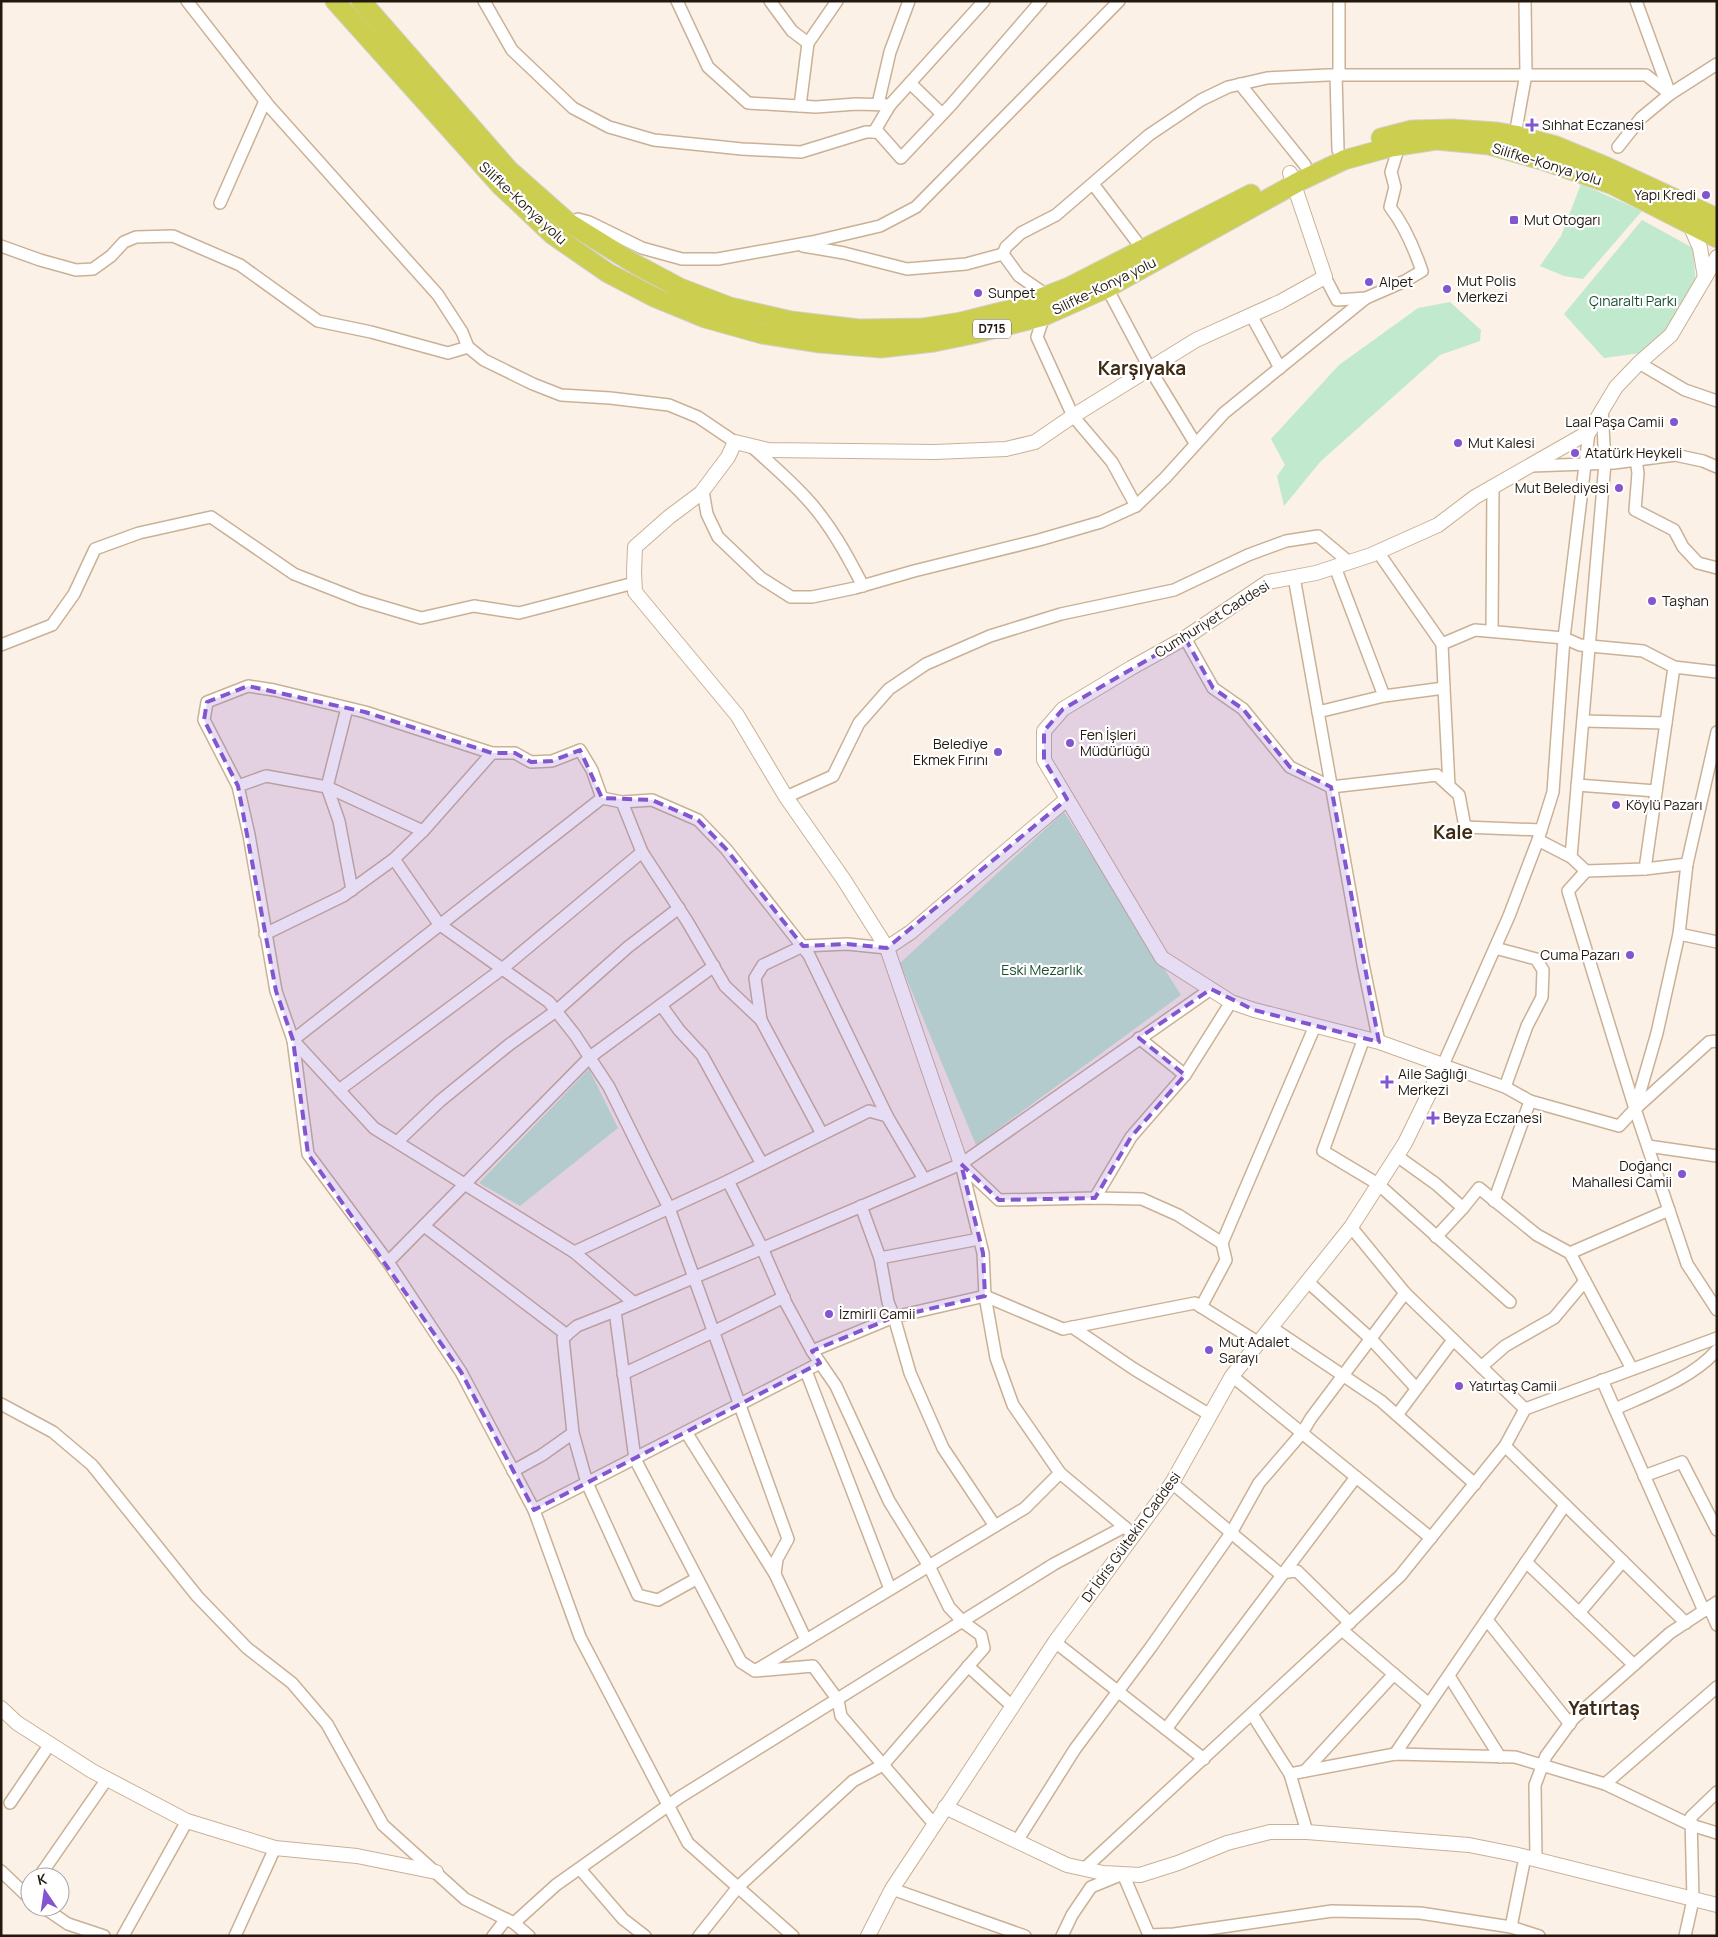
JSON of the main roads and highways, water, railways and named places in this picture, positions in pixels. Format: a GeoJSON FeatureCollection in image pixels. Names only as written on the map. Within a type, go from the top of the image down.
{"type":"FeatureCollection","features":[{"type":"Feature","properties":{"kind":"highway","name":"Silifke-Konya yolu"},"geometry":{"type":"LineString","coordinates":[[335,1],[500,185],[553,235],[608,273],[654,297],[705,318],[762,334],[820,343],[881,348],[934,342],[1044,316],[1107,288],[1338,150],[1412,130],[1452,129],[1497,132],[1556,146],[1607,167],[1717,218]]}},
{"type":"Feature","properties":{"kind":"highway","name":"Silifke-Konya yolu"},"geometry":{"type":"LineString","coordinates":[[361,1],[508,169],[569,223],[635,264],[680,288],[730,307],[791,321],[859,329],[923,328],[962,322],[1013,309],[1048,296],[1296,174],[1399,146],[1436,140],[1489,145],[1512,150],[1611,184],[1690,226],[1717,238]]}},
{"type":"Feature","properties":{"kind":"place","name":"Sıhhat Eczanesi"},"geometry":{"type":"Point","coordinates":[1532,125]}},
{"type":"Feature","properties":{"kind":"place","name":"Yapı Kredi"},"geometry":{"type":"Point","coordinates":[1706,195]}},
{"type":"Feature","properties":{"kind":"place","name":"Mut Otogarı"},"geometry":{"type":"Point","coordinates":[1514,220]}},
{"type":"Feature","properties":{"kind":"place","name":"Alpet"},"geometry":{"type":"Point","coordinates":[1369,282]}},
{"type":"Feature","properties":{"kind":"place","name":"Mut Polis Merkezi"},"geometry":{"type":"Point","coordinates":[1447,289]}},
{"type":"Feature","properties":{"kind":"place","name":"Sunpet"},"geometry":{"type":"Point","coordinates":[978,293]}},
{"type":"Feature","properties":{"kind":"place","name":"Laal Paşa Camii"},"geometry":{"type":"Point","coordinates":[1674,422]}},
{"type":"Feature","properties":{"kind":"place","name":"Mut Kalesi"},"geometry":{"type":"Point","coordinates":[1458,443]}},
{"type":"Feature","properties":{"kind":"place","name":"Atatürk Heykeli"},"geometry":{"type":"Point","coordinates":[1575,453]}},
{"type":"Feature","properties":{"kind":"place","name":"Mut Belediyesi"},"geometry":{"type":"Point","coordinates":[1619,488]}},
{"type":"Feature","properties":{"kind":"place","name":"Taşhan"},"geometry":{"type":"Point","coordinates":[1652,601]}},
{"type":"Feature","properties":{"kind":"place","name":"Fen İşleri Müdürlüğü"},"geometry":{"type":"Point","coordinates":[1070,743]}},
{"type":"Feature","properties":{"kind":"place","name":"Belediye Ekmek Fırını"},"geometry":{"type":"Point","coordinates":[998,752]}},
{"type":"Feature","properties":{"kind":"place","name":"Köylü Pazarı"},"geometry":{"type":"Point","coordinates":[1616,805]}},
{"type":"Feature","properties":{"kind":"place","name":"Cuma Pazarı"},"geometry":{"type":"Point","coordinates":[1630,955]}},
{"type":"Feature","properties":{"kind":"place","name":"Aile Sağlığı Merkezi"},"geometry":{"type":"Point","coordinates":[1387,1082]}},
{"type":"Feature","properties":{"kind":"place","name":"Beyza Eczanesi"},"geometry":{"type":"Point","coordinates":[1433,1118]}},
{"type":"Feature","properties":{"kind":"place","name":"Doğancı Mahallesi Camii"},"geometry":{"type":"Point","coordinates":[1682,1174]}},
{"type":"Feature","properties":{"kind":"place","name":"İzmirli Camii"},"geometry":{"type":"Point","coordinates":[829,1314]}},
{"type":"Feature","properties":{"kind":"place","name":"Mut Adalet Sarayı"},"geometry":{"type":"Point","coordinates":[1209,1350]}},
{"type":"Feature","properties":{"kind":"place","name":"Yatırtaş Camii"},"geometry":{"type":"Point","coordinates":[1459,1386]}},
{"type":"Feature","properties":{"kind":"district","name":"Karşıyaka"},"geometry":{"type":"Point","coordinates":[1142,368]}},
{"type":"Feature","properties":{"kind":"district","name":"Kale"},"geometry":{"type":"Point","coordinates":[1453,832]}},
{"type":"Feature","properties":{"kind":"district","name":"Yatırtaş"},"geometry":{"type":"Point","coordinates":[1604,1708]}},
{"type":"Feature","properties":{"kind":"park label","name":"Çınaraltı Parkı"},"geometry":{"type":"Point","coordinates":[1633,301]}},
{"type":"Feature","properties":{"kind":"park label","name":"Eski Mezarlık"},"geometry":{"type":"Point","coordinates":[1042,970]}}]}
